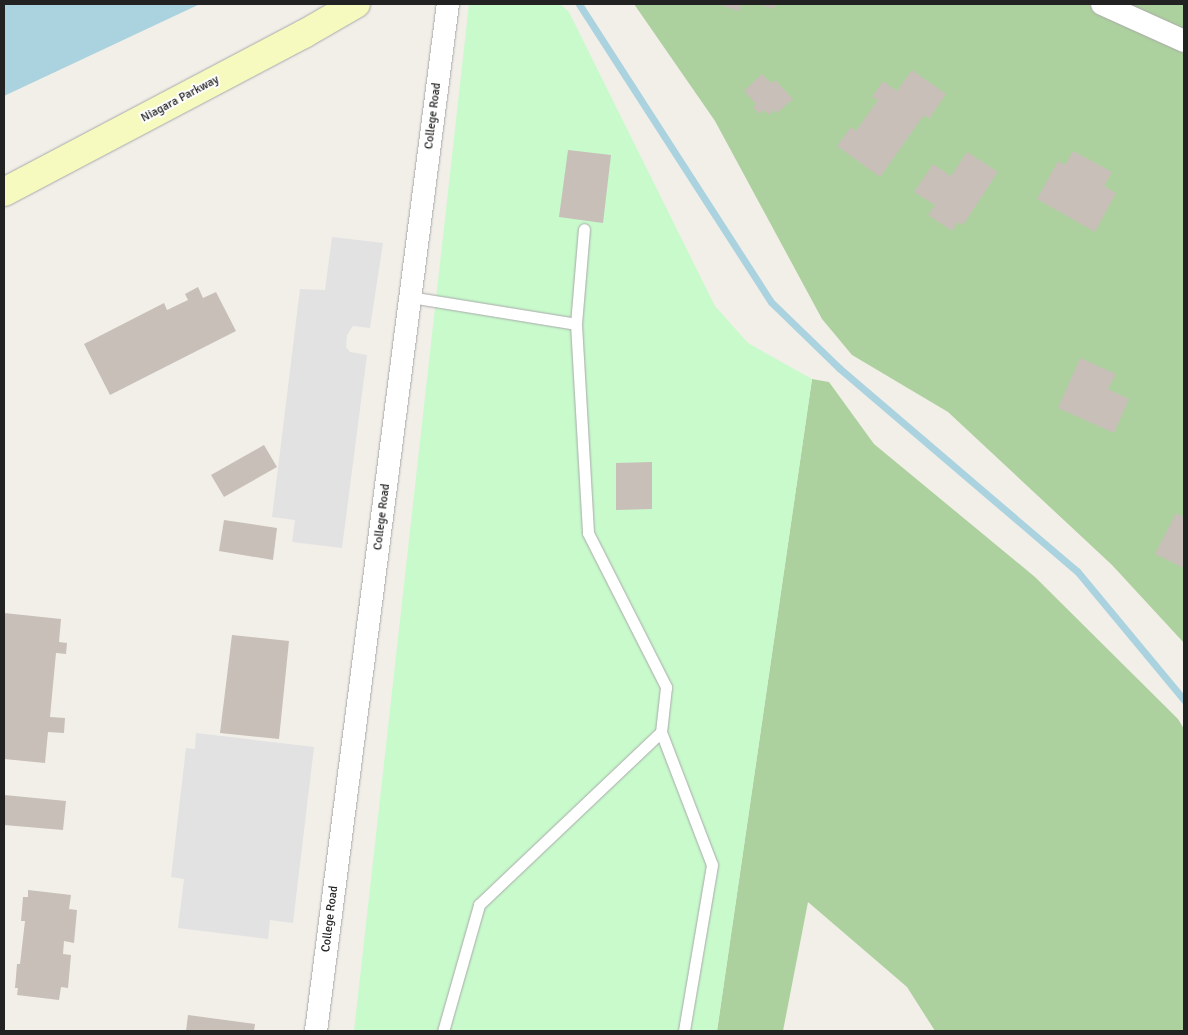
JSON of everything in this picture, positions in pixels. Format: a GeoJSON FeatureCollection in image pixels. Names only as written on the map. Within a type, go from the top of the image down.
{"type":"FeatureCollection","features":[{"type":"Feature","properties":{"kind":"main road","name":"Niagara Parkway"},"geometry":{"type":"LineString","coordinates":[[4,192],[304,34],[356,4]]}},
{"type":"Feature","properties":{"kind":"street","name":"College Road"},"geometry":{"type":"LineString","coordinates":[[316,1031],[448,4]]}},
{"type":"Feature","properties":{"kind":"street"},"geometry":{"type":"LineString","coordinates":[[1102,4],[1184,41]]}},
{"type":"Feature","properties":{"kind":"lane"},"geometry":{"type":"LineString","coordinates":[[584,229],[576,324],[588,533],[666,687],[661,732],[712,865],[684,1031]]}},
{"type":"Feature","properties":{"kind":"lane"},"geometry":{"type":"LineString","coordinates":[[410,297],[576,324]]}},
{"type":"Feature","properties":{"kind":"lane"},"geometry":{"type":"LineString","coordinates":[[444,1031],[478,906],[661,732]]}},
{"type":"Feature","properties":{"kind":"green space"},"geometry":{"type":"Polygon","coordinates":[[[469,4],[560,4],[569,12],[715,306],[748,343],[812,379],[717,1031],[354,1031],[469,4]]]}},
{"type":"Feature","properties":{"kind":"green space"},"geometry":{"type":"Polygon","coordinates":[[[634,4],[1184,4],[1184,643],[1112,565],[948,412],[852,355],[822,319],[715,121],[634,4]]]}},
{"type":"Feature","properties":{"kind":"green space"},"geometry":{"type":"Polygon","coordinates":[[[812,379],[829,382],[874,444],[1035,577],[1178,719],[1184,729],[1184,1031],[935,1031],[907,987],[808,902],[783,1031],[717,1031],[812,379]]]}},
{"type":"Feature","properties":{"kind":"shaded area"},"geometry":{"type":"Polygon","coordinates":[[[332,237],[383,243],[370,328],[353,326],[347,335],[346,347],[350,352],[367,355],[342,548],[292,542],[295,520],[272,517],[300,289],[325,290],[332,237]]]}},
{"type":"Feature","properties":{"kind":"shaded area"},"geometry":{"type":"Polygon","coordinates":[[[196,733],[314,747],[293,923],[270,920],[268,939],[178,928],[184,879],[171,877],[186,748],[195,749],[196,733]]]}},
{"type":"Feature","properties":{"kind":"water"},"geometry":{"type":"Polygon","coordinates":[[[4,4],[200,4],[4,96],[4,4]]]}},
{"type":"Feature","properties":{"kind":"building"},"geometry":{"type":"Polygon","coordinates":[[[717,4],[741,4],[739,11],[717,4]]]}},
{"type":"Feature","properties":{"kind":"building"},"geometry":{"type":"Polygon","coordinates":[[[758,4],[775,4],[774,9],[758,4]]]}},
{"type":"Feature","properties":{"kind":"building"},"geometry":{"type":"Polygon","coordinates":[[[912,70],[946,94],[929,119],[924,115],[880,177],[837,146],[851,127],[856,131],[878,100],[872,97],[883,81],[897,91],[912,70]]]}},
{"type":"Feature","properties":{"kind":"building"},"geometry":{"type":"Polygon","coordinates":[[[762,74],[771,83],[775,80],[793,99],[777,113],[774,110],[769,115],[764,110],[759,114],[753,107],[756,104],[744,91],[762,74]]]}},
{"type":"Feature","properties":{"kind":"building"},"geometry":{"type":"Polygon","coordinates":[[[568,150],[611,155],[603,223],[559,217],[568,150]]]}},
{"type":"Feature","properties":{"kind":"building"},"geometry":{"type":"Polygon","coordinates":[[[1073,151],[1112,172],[1104,186],[1116,193],[1095,232],[1037,199],[1058,161],[1065,165],[1073,151]]]}},
{"type":"Feature","properties":{"kind":"building"},"geometry":{"type":"Polygon","coordinates":[[[967,152],[998,172],[963,225],[958,222],[952,231],[928,215],[935,205],[914,192],[933,164],[951,176],[967,152]]]}},
{"type":"Feature","properties":{"kind":"building"},"geometry":{"type":"Polygon","coordinates":[[[198,287],[203,298],[216,292],[236,331],[110,395],[84,344],[164,303],[167,310],[188,300],[185,294],[198,287]]]}},
{"type":"Feature","properties":{"kind":"building"},"geometry":{"type":"Polygon","coordinates":[[[1080,358],[1116,374],[1108,389],[1129,399],[1114,433],[1058,408],[1080,358]]]}},
{"type":"Feature","properties":{"kind":"building"},"geometry":{"type":"Polygon","coordinates":[[[264,445],[277,467],[224,497],[211,475],[264,445]]]}},
{"type":"Feature","properties":{"kind":"building"},"geometry":{"type":"Polygon","coordinates":[[[652,462],[652,509],[616,510],[616,463],[652,462]]]}},
{"type":"Feature","properties":{"kind":"building"},"geometry":{"type":"Polygon","coordinates":[[[1176,513],[1184,517],[1184,568],[1155,554],[1176,513]]]}},
{"type":"Feature","properties":{"kind":"building"},"geometry":{"type":"Polygon","coordinates":[[[224,520],[277,528],[273,560],[219,551],[224,520]]]}},
{"type":"Feature","properties":{"kind":"building"},"geometry":{"type":"Polygon","coordinates":[[[4,613],[61,619],[59,642],[67,643],[66,654],[56,653],[50,717],[65,718],[64,733],[48,732],[45,763],[4,759],[4,613]]]}},
{"type":"Feature","properties":{"kind":"building"},"geometry":{"type":"Polygon","coordinates":[[[232,635],[289,641],[279,739],[220,733],[232,635]]]}},
{"type":"Feature","properties":{"kind":"building"},"geometry":{"type":"Polygon","coordinates":[[[4,795],[66,801],[63,830],[4,825],[4,795]]]}},
{"type":"Feature","properties":{"kind":"building"},"geometry":{"type":"Polygon","coordinates":[[[28,890],[71,895],[69,909],[77,910],[74,943],[64,941],[63,954],[71,955],[68,988],[61,987],[59,1000],[17,995],[18,988],[15,988],[17,964],[20,964],[25,921],[21,921],[23,897],[28,897],[28,890]]]}},
{"type":"Feature","properties":{"kind":"building"},"geometry":{"type":"Polygon","coordinates":[[[188,1015],[255,1024],[254,1031],[186,1031],[188,1015]]]}},
{"type":"Feature","properties":{"kind":"waterway"},"geometry":{"type":"LineString","coordinates":[[579,4],[771,302],[839,368],[1077,571],[1184,700]]}}]}
